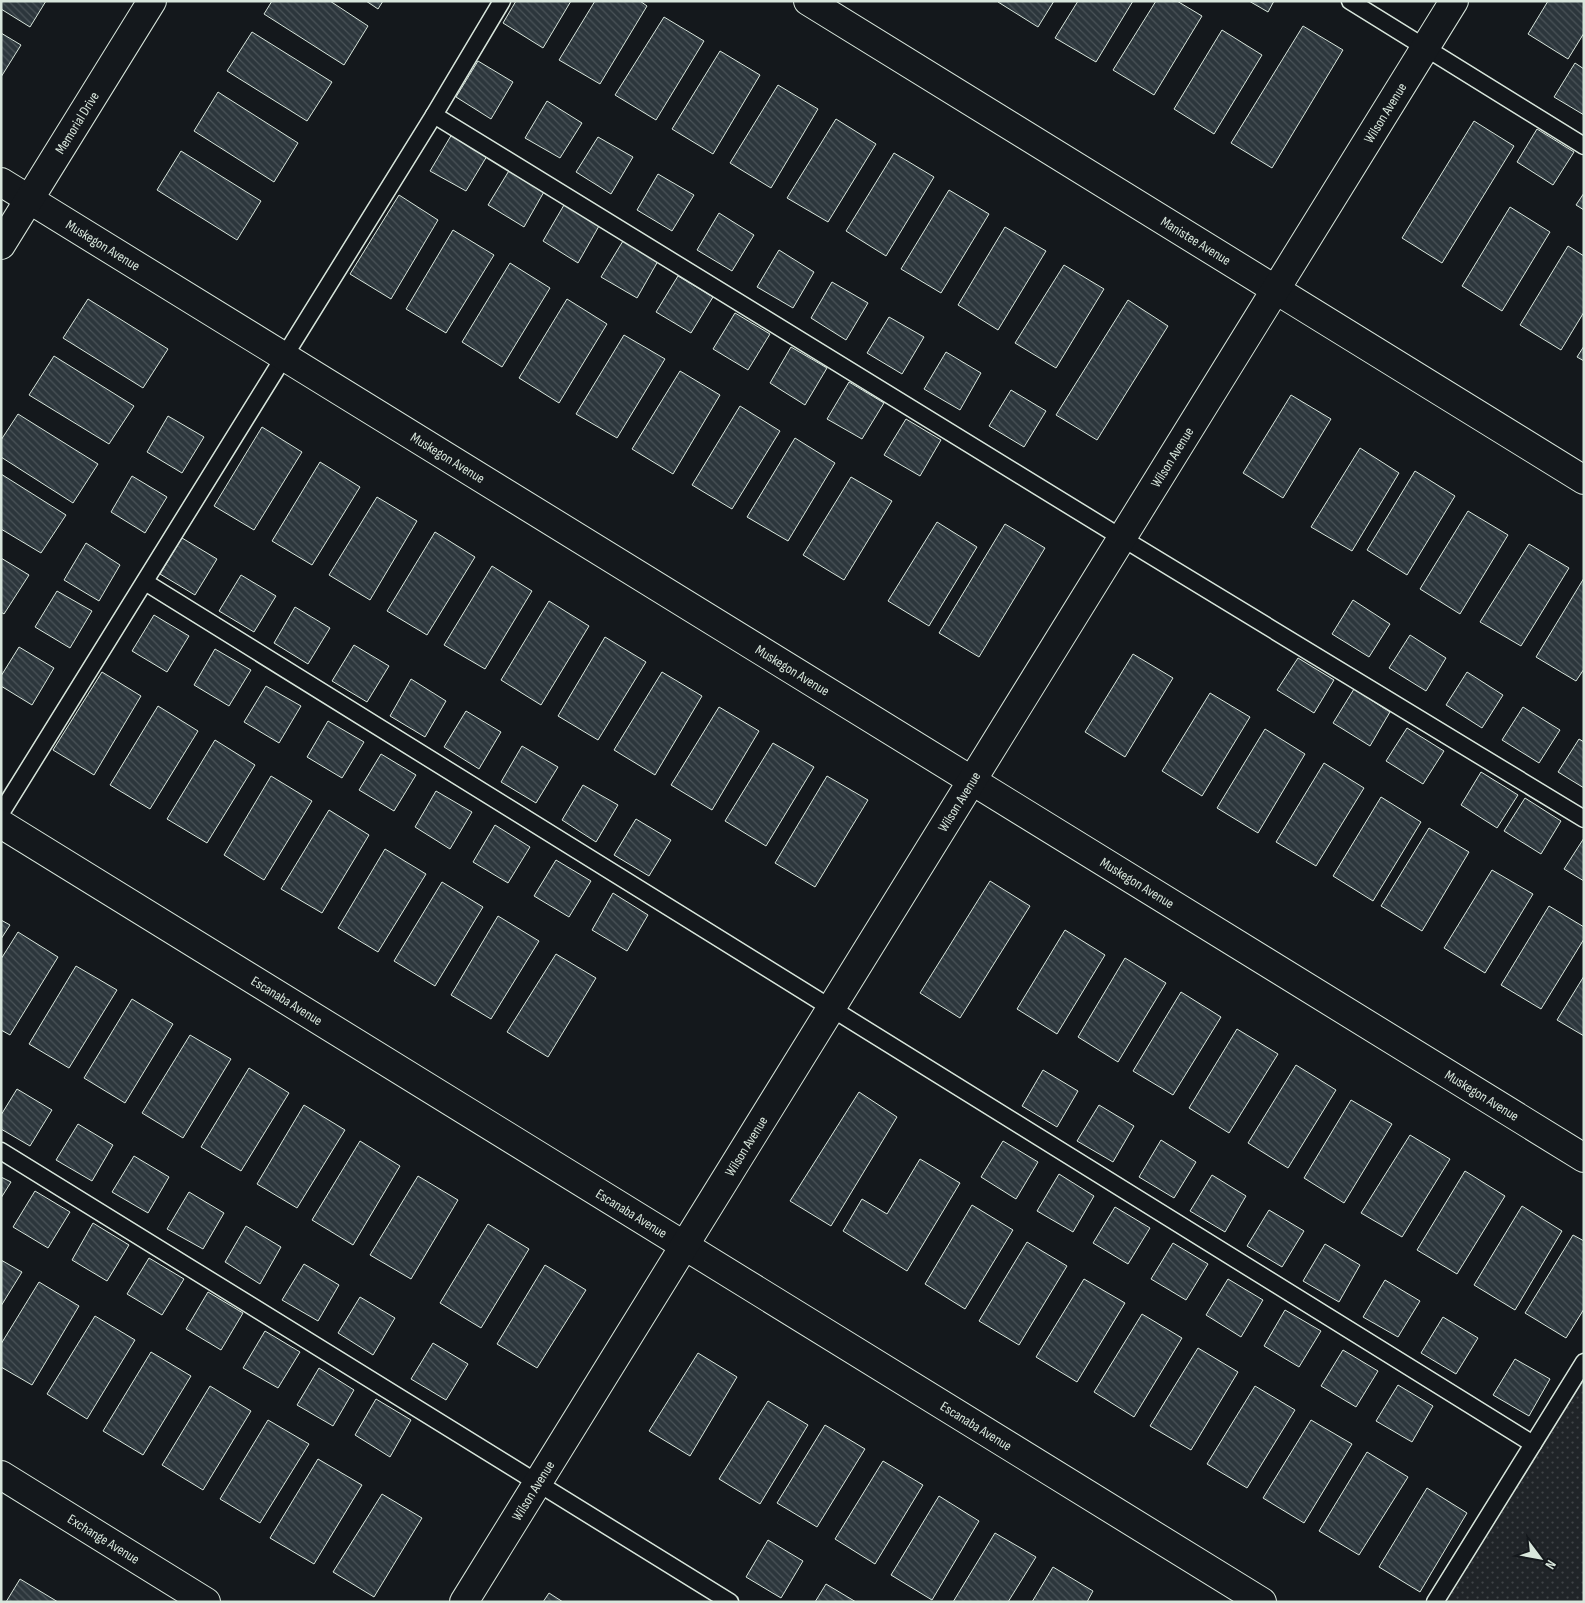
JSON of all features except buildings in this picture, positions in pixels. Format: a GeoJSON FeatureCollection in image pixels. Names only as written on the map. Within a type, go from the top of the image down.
{"type":"FeatureCollection","features":[{"type":"Feature","properties":{"kind":"street","name":"Memorial Drive"},"geometry":{"type":"LineString","coordinates":[[1,245],[152,1]]}},
{"type":"Feature","properties":{"kind":"street","name":"Manistee Avenue"},"geometry":{"type":"LineString","coordinates":[[808,1],[1584,480]]}},
{"type":"Feature","properties":{"kind":"street","name":"Wilson Avenue"},"geometry":{"type":"LineString","coordinates":[[464,1602],[1454,1]]}},
{"type":"Feature","properties":{"kind":"street","name":"Muskegon Avenue"},"geometry":{"type":"LineString","coordinates":[[1,182],[1584,1158]]}},
{"type":"Feature","properties":{"kind":"street","name":"Escanaba Avenue"},"geometry":{"type":"LineString","coordinates":[[1,824],[1262,1602]]}},
{"type":"Feature","properties":{"kind":"street","name":"Exchange Avenue"},"geometry":{"type":"LineString","coordinates":[[1,1475],[206,1602]]}},
{"type":"Feature","properties":{"kind":"lane"},"geometry":{"type":"LineString","coordinates":[[1,813],[434,115],[502,1]]}},
{"type":"Feature","properties":{"kind":"lane"},"geometry":{"type":"LineString","coordinates":[[1350,1],[1584,146]]}},
{"type":"Feature","properties":{"kind":"lane"},"geometry":{"type":"LineString","coordinates":[[434,115],[1122,538],[1584,819]]}},
{"type":"Feature","properties":{"kind":"lane"},"geometry":{"type":"LineString","coordinates":[[145,582],[1532,1444]]}},
{"type":"Feature","properties":{"kind":"lane"},"geometry":{"type":"LineString","coordinates":[[1,1151],[730,1602]]}},
{"type":"Feature","properties":{"kind":"lane"},"geometry":{"type":"LineString","coordinates":[[1435,1602],[1584,1362]]}},
{"type":"Feature","properties":{"kind":"shaded area"},"geometry":{"type":"Polygon","coordinates":[[[1584,1375],[1584,1602],[1444,1602],[1584,1375]]]}}]}
